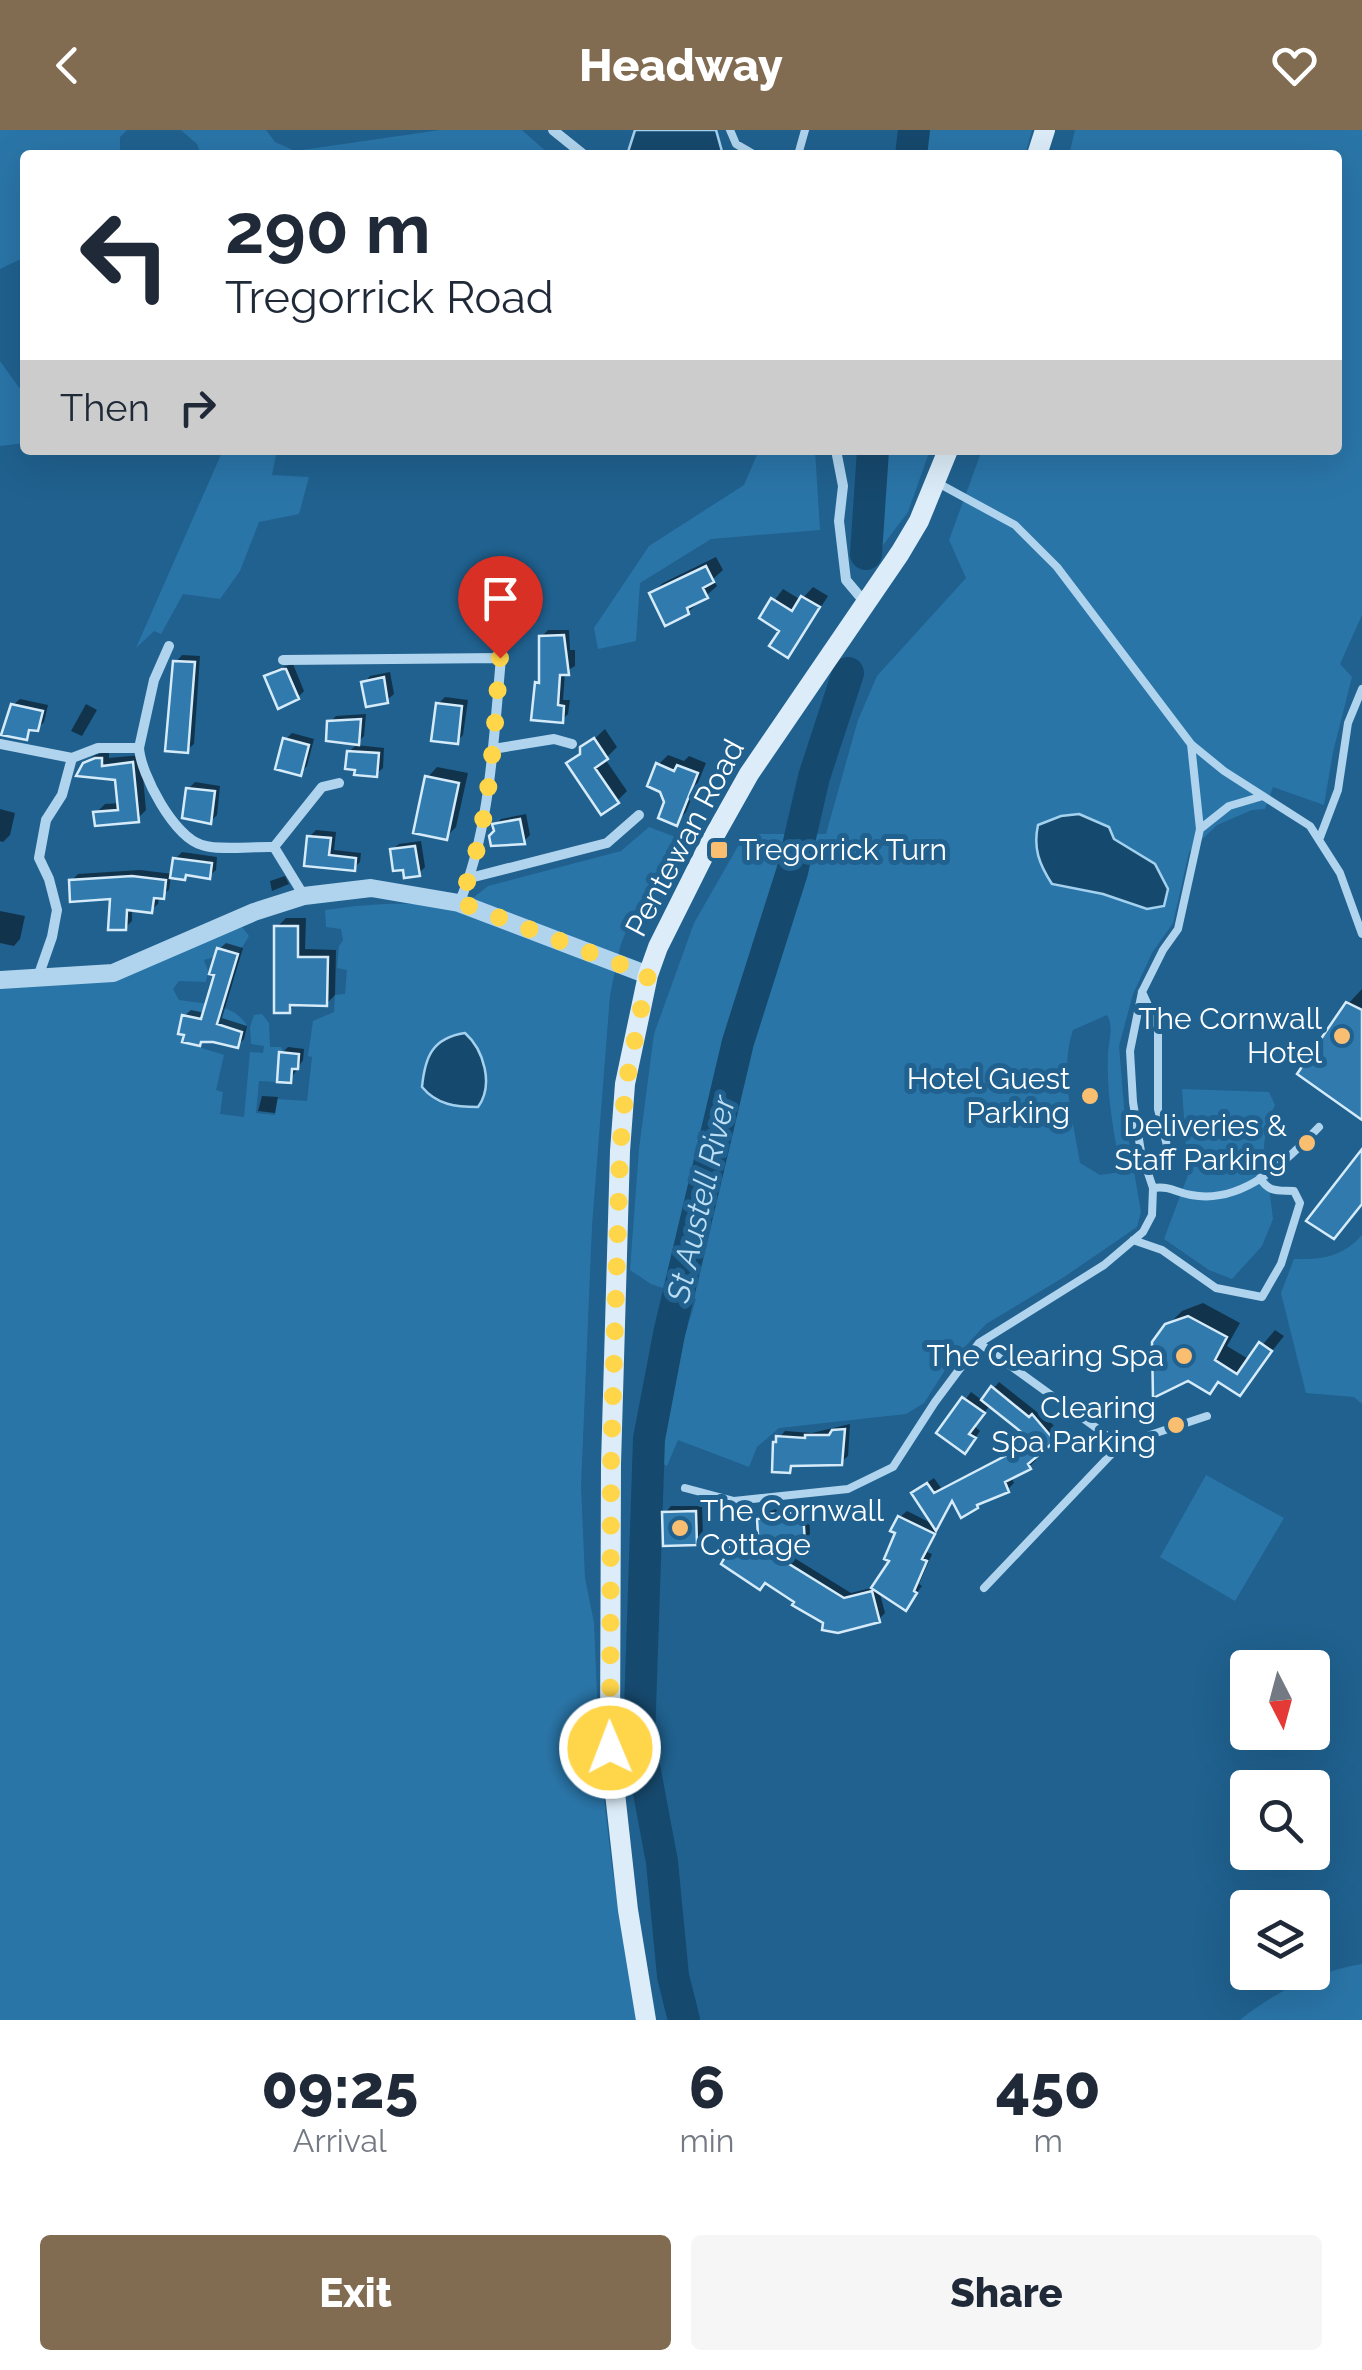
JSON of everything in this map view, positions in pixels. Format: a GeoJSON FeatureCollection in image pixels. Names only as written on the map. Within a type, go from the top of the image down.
{"type":"FeatureCollection","features":[{"type":"Feature","properties":{"kind":"main road","name":"Pentewan Road"},"geometry":{"type":"LineString","coordinates":[[646,2020],[628,1910],[610,1748],[608,1641],[620,1151],[626,1084],[648,975],[666,930],[749,774],[867,606],[919,521],[946,455]]}},
{"type":"Feature","properties":{"kind":"street"},"geometry":{"type":"LineString","coordinates":[[552,130],[578,150]]}},
{"type":"Feature","properties":{"kind":"street"},"geometry":{"type":"LineString","coordinates":[[837,455],[843,486],[839,522],[846,580],[867,606]]}},
{"type":"Feature","properties":{"kind":"street"},"geometry":{"type":"LineString","coordinates":[[169,646],[154,680],[139,748],[140,767],[180,831],[202,846],[274,846]]}},
{"type":"Feature","properties":{"kind":"street"},"geometry":{"type":"LineString","coordinates":[[282,660],[500,658],[493,749],[470,878],[459,902]]}},
{"type":"Feature","properties":{"kind":"street"},"geometry":{"type":"LineString","coordinates":[[493,749],[554,739],[572,744]]}},
{"type":"Feature","properties":{"kind":"street"},"geometry":{"type":"LineString","coordinates":[[0,744],[72,758],[98,748],[139,748]]}},
{"type":"Feature","properties":{"kind":"street"},"geometry":{"type":"LineString","coordinates":[[38,977],[57,910],[50,879],[39,858],[46,820],[62,795],[72,758]]}},
{"type":"Feature","properties":{"kind":"street"},"geometry":{"type":"LineString","coordinates":[[274,846],[322,787],[339,783]]}},
{"type":"Feature","properties":{"kind":"street"},"geometry":{"type":"LineString","coordinates":[[470,878],[608,843],[639,815]]}},
{"type":"Feature","properties":{"kind":"street"},"geometry":{"type":"LineString","coordinates":[[274,846],[304,896]]}},
{"type":"Feature","properties":{"kind":"street"},"geometry":{"type":"LineString","coordinates":[[0,980],[113,974],[254,912],[304,896],[371,888],[459,902],[648,975]]}},
{"type":"Feature","properties":{"kind":"lane"},"geometry":{"type":"LineString","coordinates":[[730,130],[736,144],[746,150]]}},
{"type":"Feature","properties":{"kind":"lane"},"geometry":{"type":"LineString","coordinates":[[936,482],[1015,525],[1057,566],[1191,744],[1310,826],[1340,874],[1362,934]]}},
{"type":"Feature","properties":{"kind":"lane"},"geometry":{"type":"LineString","coordinates":[[1319,840],[1338,790],[1348,723],[1362,689]]}},
{"type":"Feature","properties":{"kind":"lane"},"geometry":{"type":"LineString","coordinates":[[685,1488],[734,1501],[848,1490],[894,1468],[935,1402],[979,1343],[1104,1265],[1143,1232],[1152,1215],[1153,1188],[1136,1119],[1130,1051],[1142,992],[1178,930],[1200,829],[1191,744]]}},
{"type":"Feature","properties":{"kind":"lane"},"geometry":{"type":"LineString","coordinates":[[1200,829],[1229,806],[1263,796]]}},
{"type":"Feature","properties":{"kind":"lane"},"geometry":{"type":"LineString","coordinates":[[1142,992],[1158,1026],[1158,1109],[1170,1162]]}},
{"type":"Feature","properties":{"kind":"lane"},"geometry":{"type":"LineString","coordinates":[[1153,1188],[1170,1186],[1190,1195],[1242,1190],[1291,1156],[1319,1127]]}},
{"type":"Feature","properties":{"kind":"lane"},"geometry":{"type":"LineString","coordinates":[[1133,1240],[1162,1250],[1216,1288],[1262,1296],[1282,1264],[1300,1203],[1294,1191],[1275,1192],[1260,1178]]}},
{"type":"Feature","properties":{"kind":"lane"},"geometry":{"type":"LineString","coordinates":[[979,1343],[1120,1445]]}},
{"type":"Feature","properties":{"kind":"lane"},"geometry":{"type":"LineString","coordinates":[[984,1588],[1120,1445],[1207,1416]]}},
{"type":"Feature","properties":{"kind":"shaded area"},"geometry":{"type":"Polygon","coordinates":[[[0,130],[127,130],[120,137],[120,150],[20,150],[20,259],[0,269],[0,130]]]}},
{"type":"Feature","properties":{"kind":"shaded area"},"geometry":{"type":"Polygon","coordinates":[[[181,130],[266,130],[275,142],[293,150],[199,150],[181,130]]]}},
{"type":"Feature","properties":{"kind":"shaded area"},"geometry":{"type":"Polygon","coordinates":[[[440,130],[522,130],[544,150],[302,150],[440,130]]]}},
{"type":"Feature","properties":{"kind":"shaded area"},"geometry":{"type":"Polygon","coordinates":[[[635,130],[716,130],[722,150],[629,150],[635,130]]]}},
{"type":"Feature","properties":{"kind":"shaded area"},"geometry":{"type":"Polygon","coordinates":[[[922,130],[1032,130],[1026,150],[920,150],[922,130]]]}},
{"type":"Feature","properties":{"kind":"shaded area"},"geometry":{"type":"Polygon","coordinates":[[[1075,130],[1362,130],[1362,615],[1340,664],[1352,677],[1324,805],[1273,787],[1265,809],[1252,810],[1217,825],[1189,852],[1173,923],[1152,953],[1133,994],[1119,1046],[1125,1119],[1141,1212],[1137,1227],[986,1324],[949,1364],[924,1403],[906,1414],[779,1428],[757,1447],[749,1467],[678,1440],[667,1466],[656,1460],[665,1401],[696,1299],[651,1284],[630,1270],[639,1149],[654,1034],[694,923],[745,834],[826,834],[858,720],[877,676],[966,578],[949,540],[980,455],[1342,455],[1342,150],[1070,150],[1075,130]],[[1038,824],[1044,872],[1147,909],[1155,864],[1114,839],[1108,827],[1038,824]],[[1107,1015],[1073,1030],[1067,1062],[1080,1163],[1100,1175],[1121,1172],[1109,1098],[1107,1015]]]}},
{"type":"Feature","properties":{"kind":"shaded area"},"geometry":{"type":"Polygon","coordinates":[[[0,361],[20,389],[20,444],[0,446],[0,361]]]}},
{"type":"Feature","properties":{"kind":"shaded area"},"geometry":{"type":"Polygon","coordinates":[[[221,455],[276,455],[272,475],[309,477],[299,514],[259,522],[240,571],[220,599],[183,594],[161,634],[154,631],[136,648],[221,455]]]}},
{"type":"Feature","properties":{"kind":"shaded area"},"geometry":{"type":"Polygon","coordinates":[[[757,455],[815,455],[820,530],[711,539],[640,583],[636,641],[598,649],[594,628],[649,546],[744,485],[757,455]]]}},
{"type":"Feature","properties":{"kind":"shaded area"},"geometry":{"type":"Polygon","coordinates":[[[880,455],[928,455],[908,512],[874,557],[880,455]]]}},
{"type":"Feature","properties":{"kind":"shaded area"},"geometry":{"type":"Polygon","coordinates":[[[1079,814],[1109,827],[1114,839],[1155,864],[1168,889],[1164,906],[1147,909],[1103,894],[1052,884],[1038,856],[1038,825],[1079,814]]]}},
{"type":"Feature","properties":{"kind":"shaded area"},"geometry":{"type":"Polygon","coordinates":[[[649,827],[678,838],[632,915],[620,947],[610,995],[592,1226],[581,1486],[585,1578],[594,1623],[600,1765],[637,2020],[0,2020],[0,986],[108,981],[242,927],[249,936],[238,954],[217,948],[214,957],[204,960],[206,982],[179,981],[173,989],[179,1000],[227,1009],[247,1026],[242,1032],[183,1015],[178,1034],[184,1035],[183,1042],[224,1055],[216,1090],[223,1092],[220,1114],[244,1117],[250,1052],[263,1053],[264,1046],[251,1044],[250,1027],[254,1015],[262,1014],[269,1023],[270,1047],[281,1047],[284,1053],[279,1053],[277,1082],[259,1081],[256,1113],[275,1115],[277,1099],[307,1101],[313,1021],[334,1012],[335,995],[345,994],[347,970],[337,968],[343,940],[341,929],[326,927],[325,910],[392,904],[460,908],[488,886],[621,851],[649,827]],[[458,1034],[440,1042],[424,1068],[478,1107],[484,1097],[485,1078],[458,1034]]]}},
{"type":"Feature","properties":{"kind":"shaded area"},"geometry":{"type":"Polygon","coordinates":[[[465,1033],[485,1068],[485,1089],[478,1107],[447,1104],[422,1087],[432,1051],[445,1039],[465,1033]]]}},
{"type":"Feature","properties":{"kind":"shaded area"},"geometry":{"type":"Polygon","coordinates":[[[1182,1089],[1269,1092],[1275,1105],[1267,1122],[1264,1146],[1273,1219],[1262,1246],[1232,1279],[1209,1270],[1164,1239],[1188,1175],[1182,1089]]]}},
{"type":"Feature","properties":{"kind":"shaded area"},"geometry":{"type":"Polygon","coordinates":[[[1362,1235],[1362,1404],[1354,1397],[1306,1393],[1281,1293],[1294,1259],[1331,1256],[1362,1235]]]}},
{"type":"Feature","properties":{"kind":"shaded area"},"geometry":{"type":"Polygon","coordinates":[[[1206,1475],[1284,1518],[1235,1601],[1160,1557],[1206,1475]]]}},
{"type":"Feature","properties":{"kind":"shaded area"},"geometry":{"type":"Polygon","coordinates":[[[1362,1964],[1362,2020],[1240,2020],[1286,1990],[1330,1990],[1330,1972],[1362,1964]]]}},
{"type":"Feature","properties":{"kind":"building"},"geometry":{"type":"Polygon","coordinates":[[[706,566],[714,582],[703,588],[708,598],[687,608],[689,614],[665,626],[649,593],[706,566]]]}},
{"type":"Feature","properties":{"kind":"building"},"geometry":{"type":"Polygon","coordinates":[[[801,596],[820,607],[788,658],[769,646],[779,631],[759,618],[771,598],[792,611],[801,596]]]}},
{"type":"Feature","properties":{"kind":"building"},"geometry":{"type":"Polygon","coordinates":[[[564,635],[569,675],[560,675],[558,705],[564,706],[563,723],[531,720],[535,682],[539,683],[539,636],[564,635]]]}},
{"type":"Feature","properties":{"kind":"building"},"geometry":{"type":"Polygon","coordinates":[[[173,661],[195,662],[188,753],[165,751],[173,661]]]}},
{"type":"Feature","properties":{"kind":"building"},"geometry":{"type":"Polygon","coordinates":[[[286,669],[299,699],[278,709],[264,676],[286,669]]]}},
{"type":"Feature","properties":{"kind":"building"},"geometry":{"type":"Polygon","coordinates":[[[384,677],[388,703],[366,707],[361,682],[384,677]]]}},
{"type":"Feature","properties":{"kind":"building"},"geometry":{"type":"Polygon","coordinates":[[[436,703],[462,706],[458,744],[431,741],[436,703]]]}},
{"type":"Feature","properties":{"kind":"building"},"geometry":{"type":"Polygon","coordinates":[[[11,704],[43,711],[38,731],[29,730],[27,740],[1,735],[11,704]]]}},
{"type":"Feature","properties":{"kind":"building"},"geometry":{"type":"Polygon","coordinates":[[[361,719],[359,745],[326,741],[327,721],[361,719]]]}},
{"type":"Feature","properties":{"kind":"building"},"geometry":{"type":"Polygon","coordinates":[[[283,738],[309,745],[301,776],[275,769],[283,738]]]}},
{"type":"Feature","properties":{"kind":"building"},"geometry":{"type":"Polygon","coordinates":[[[594,738],[608,759],[595,768],[619,803],[601,815],[566,763],[594,738]]]}},
{"type":"Feature","properties":{"kind":"building"},"geometry":{"type":"Polygon","coordinates":[[[347,751],[379,753],[377,777],[354,775],[355,770],[345,769],[347,751]]]}},
{"type":"Feature","properties":{"kind":"building"},"geometry":{"type":"Polygon","coordinates":[[[102,758],[102,766],[133,762],[139,822],[95,826],[93,812],[118,810],[115,780],[76,776],[83,763],[102,758]]]}},
{"type":"Feature","properties":{"kind":"building"},"geometry":{"type":"Polygon","coordinates":[[[656,763],[674,771],[677,765],[698,773],[677,826],[658,818],[664,802],[660,792],[647,786],[656,763]]]}},
{"type":"Feature","properties":{"kind":"building"},"geometry":{"type":"Polygon","coordinates":[[[425,776],[459,783],[447,840],[413,833],[425,776]]]}},
{"type":"Feature","properties":{"kind":"building"},"geometry":{"type":"Polygon","coordinates":[[[186,788],[215,791],[211,824],[182,818],[186,788]]]}},
{"type":"Feature","properties":{"kind":"building"},"geometry":{"type":"Polygon","coordinates":[[[520,819],[525,844],[491,846],[492,824],[520,819]]]}},
{"type":"Feature","properties":{"kind":"building"},"geometry":{"type":"Polygon","coordinates":[[[307,836],[331,838],[329,855],[356,858],[355,871],[304,866],[307,836]]]}},
{"type":"Feature","properties":{"kind":"building"},"geometry":{"type":"Polygon","coordinates":[[[415,846],[420,876],[404,878],[403,870],[393,871],[390,849],[415,846]]]}},
{"type":"Feature","properties":{"kind":"building"},"geometry":{"type":"Polygon","coordinates":[[[173,858],[212,863],[210,879],[186,875],[185,880],[170,878],[173,858]]]}},
{"type":"Feature","properties":{"kind":"building"},"geometry":{"type":"Polygon","coordinates":[[[132,876],[166,880],[164,899],[154,898],[152,913],[127,910],[126,930],[108,930],[110,899],[70,902],[69,880],[132,876]]]}},
{"type":"Feature","properties":{"kind":"building"},"geometry":{"type":"Polygon","coordinates":[[[274,926],[298,926],[298,957],[328,957],[327,1006],[290,1005],[290,1013],[274,1013],[274,926]]]}},
{"type":"Feature","properties":{"kind":"building"},"geometry":{"type":"Polygon","coordinates":[[[217,948],[238,954],[217,1024],[242,1032],[238,1048],[213,1042],[201,1042],[200,1046],[182,1042],[184,1035],[178,1034],[182,1015],[201,1019],[214,975],[209,974],[217,948]]]}},
{"type":"Feature","properties":{"kind":"building","name":"The Cornwall Hotel"},"geometry":{"type":"Polygon","coordinates":[[[1346,1002],[1362,1010],[1362,1120],[1297,1074],[1346,1002]]]}},
{"type":"Feature","properties":{"kind":"building"},"geometry":{"type":"Polygon","coordinates":[[[279,1052],[299,1054],[298,1069],[292,1069],[291,1083],[277,1082],[279,1052]]]}},
{"type":"Feature","properties":{"kind":"building","name":"The Cornwall Hotel"},"geometry":{"type":"Polygon","coordinates":[[[1362,1149],[1362,1204],[1334,1239],[1306,1221],[1362,1149]]]}},
{"type":"Feature","properties":{"kind":"building","name":"The Clearing Spa"},"geometry":{"type":"Polygon","coordinates":[[[1188,1316],[1227,1337],[1215,1360],[1237,1374],[1259,1342],[1272,1351],[1240,1396],[1218,1382],[1210,1394],[1188,1381],[1153,1398],[1152,1342],[1165,1324],[1188,1316]]]}},
{"type":"Feature","properties":{"kind":"building"},"geometry":{"type":"Polygon","coordinates":[[[991,1386],[1029,1417],[1032,1414],[1055,1441],[1028,1464],[1031,1469],[1005,1482],[1009,1492],[977,1505],[961,1518],[952,1501],[936,1531],[911,1493],[927,1483],[934,1493],[1005,1456],[1001,1448],[1025,1435],[981,1400],[991,1386]]]}},
{"type":"Feature","properties":{"kind":"building"},"geometry":{"type":"Polygon","coordinates":[[[962,1397],[985,1413],[969,1434],[976,1438],[965,1454],[936,1433],[962,1397]]]}},
{"type":"Feature","properties":{"kind":"building"},"geometry":{"type":"Polygon","coordinates":[[[845,1429],[842,1465],[791,1466],[790,1473],[772,1472],[776,1436],[805,1438],[845,1429]]]}},
{"type":"Feature","properties":{"kind":"building","name":"The Cornwall Cottage"},"geometry":{"type":"Polygon","coordinates":[[[696,1511],[697,1545],[663,1546],[662,1512],[696,1511]]]}},
{"type":"Feature","properties":{"kind":"building"},"geometry":{"type":"Polygon","coordinates":[[[803,1512],[805,1543],[760,1546],[844,1598],[872,1591],[880,1622],[838,1633],[822,1630],[823,1623],[765,1583],[760,1590],[721,1564],[735,1539],[759,1553],[757,1519],[767,1518],[767,1514],[803,1512]]]}},
{"type":"Feature","properties":{"kind":"building"},"geometry":{"type":"Polygon","coordinates":[[[898,1516],[935,1534],[922,1559],[927,1561],[914,1591],[917,1593],[906,1611],[871,1588],[889,1561],[884,1559],[898,1516]]]}},
{"type":"Feature","properties":{"kind":"waterway","name":"St Austell River"},"geometry":{"type":"LineString","coordinates":[[912,150],[914,130]]}},
{"type":"Feature","properties":{"kind":"waterway","name":"St Austell River"},"geometry":{"type":"LineString","coordinates":[[866,554],[873,455]]}},
{"type":"Feature","properties":{"kind":"waterway","name":"St Austell River"},"geometry":{"type":"LineString","coordinates":[[684,2020],[673,1976],[662,1862],[639,1739],[649,1439],[669,1334],[738,1042],[792,872],[814,777],[848,673]]}},
{"type":"Feature","properties":{"kind":"place","name":"Tregorrick Turn"},"geometry":{"type":"Point","coordinates":[719,850]}},
{"type":"Feature","properties":{"kind":"place","name":"The Cornwall Hotel"},"geometry":{"type":"Point","coordinates":[1342,1036]}},
{"type":"Feature","properties":{"kind":"place","name":"Hotel Guest Parking"},"geometry":{"type":"Point","coordinates":[1090,1096]}},
{"type":"Feature","properties":{"kind":"place","name":"Deliveries & Staff Parking"},"geometry":{"type":"Point","coordinates":[1307,1143]}},
{"type":"Feature","properties":{"kind":"place","name":"The Clearing Spa"},"geometry":{"type":"Point","coordinates":[1184,1356]}},
{"type":"Feature","properties":{"kind":"place","name":"Clearing Spa Parking"},"geometry":{"type":"Point","coordinates":[1176,1425]}},
{"type":"Feature","properties":{"kind":"place","name":"The Cornwall Cottage"},"geometry":{"type":"Point","coordinates":[680,1528]}},
{"type":"Feature","properties":{"kind":"route"},"geometry":{"type":"LineString","coordinates":[[500,658],[492,762],[470,878],[459,902],[648,975],[626,1084],[620,1151],[608,1641],[610,1748]]}}]}
